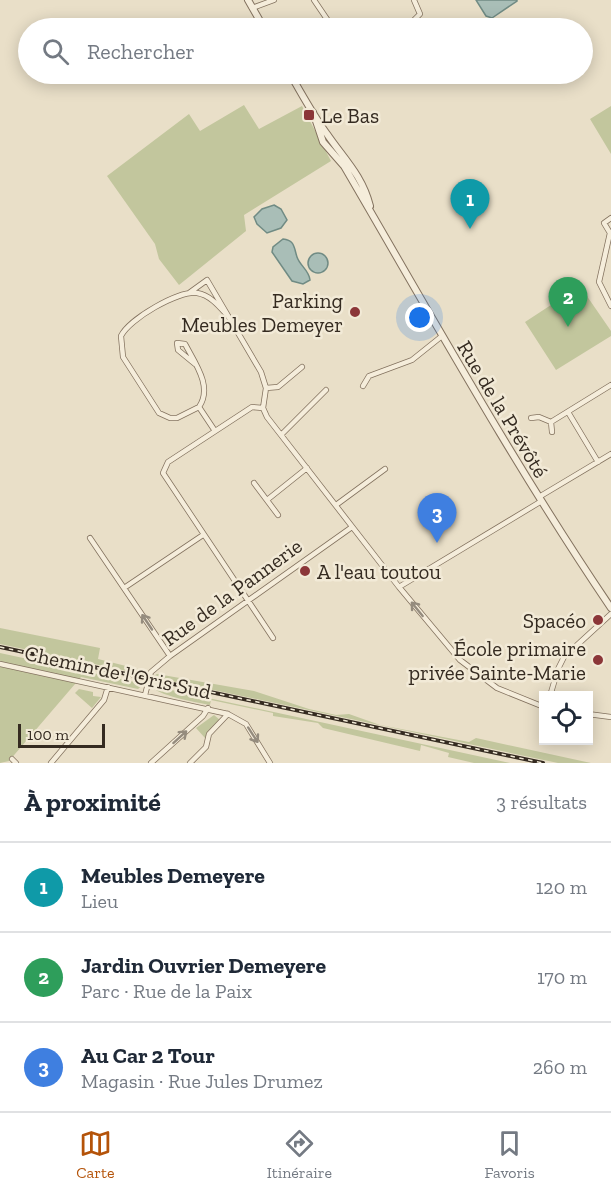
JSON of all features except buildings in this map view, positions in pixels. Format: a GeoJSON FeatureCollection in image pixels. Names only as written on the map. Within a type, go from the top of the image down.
{"type":"FeatureCollection","features":[{"type":"Feature","properties":{"kind":"street"},"geometry":{"type":"LineString","coordinates":[[248,0],[258,18]]}},
{"type":"Feature","properties":{"kind":"street"},"geometry":{"type":"LineString","coordinates":[[252,8],[274,0]]}},
{"type":"Feature","properties":{"kind":"street"},"geometry":{"type":"LineString","coordinates":[[314,0],[326,18]]}},
{"type":"Feature","properties":{"kind":"street"},"geometry":{"type":"LineString","coordinates":[[414,0],[420,14],[416,18]]}},
{"type":"Feature","properties":{"kind":"street","name":"Rue de la Prévôté"},"geometry":{"type":"LineString","coordinates":[[296,84],[313,112],[321,139],[344,166],[538,500],[611,608]]}},
{"type":"Feature","properties":{"kind":"street"},"geometry":{"type":"LineString","coordinates":[[611,218],[604,223],[611,233],[599,284],[611,306]]}},
{"type":"Feature","properties":{"kind":"street"},"geometry":{"type":"LineString","coordinates":[[203,272],[261,372],[266,388],[263,408],[352,527],[456,656],[476,674],[508,694],[539,706]]}},
{"type":"Feature","properties":{"kind":"street"},"geometry":{"type":"LineString","coordinates":[[195,364],[178,350],[177,343],[185,344],[195,364],[205,387],[204,397],[199,406],[177,418],[170,418],[159,413],[123,357],[120,346],[128,325],[171,298],[189,293],[207,280]]}},
{"type":"Feature","properties":{"kind":"street"},"geometry":{"type":"LineString","coordinates":[[189,293],[208,297],[227,315]]}},
{"type":"Feature","properties":{"kind":"street"},"geometry":{"type":"LineString","coordinates":[[363,386],[374,373],[412,360],[442,336]]}},
{"type":"Feature","properties":{"kind":"street"},"geometry":{"type":"LineString","coordinates":[[266,388],[278,387],[302,367]]}},
{"type":"Feature","properties":{"kind":"street"},"geometry":{"type":"LineString","coordinates":[[551,422],[611,385]]}},
{"type":"Feature","properties":{"kind":"street"},"geometry":{"type":"LineString","coordinates":[[281,435],[326,390]]}},
{"type":"Feature","properties":{"kind":"street"},"geometry":{"type":"LineString","coordinates":[[199,406],[214,431]]}},
{"type":"Feature","properties":{"kind":"street"},"geometry":{"type":"LineString","coordinates":[[263,408],[247,409],[166,464],[163,470],[165,480],[273,638]]}},
{"type":"Feature","properties":{"kind":"street"},"geometry":{"type":"LineString","coordinates":[[568,412],[598,462]]}},
{"type":"Feature","properties":{"kind":"street"},"geometry":{"type":"LineString","coordinates":[[531,418],[542,417],[551,422]]}},
{"type":"Feature","properties":{"kind":"street"},"geometry":{"type":"LineString","coordinates":[[551,422],[552,432]]}},
{"type":"Feature","properties":{"kind":"street"},"geometry":{"type":"LineString","coordinates":[[399,587],[611,454]]}},
{"type":"Feature","properties":{"kind":"street"},"geometry":{"type":"LineString","coordinates":[[267,500],[307,468]]}},
{"type":"Feature","properties":{"kind":"street"},"geometry":{"type":"LineString","coordinates":[[336,505],[385,469]]}},
{"type":"Feature","properties":{"kind":"street"},"geometry":{"type":"LineString","coordinates":[[254,483],[278,515]]}},
{"type":"Feature","properties":{"kind":"street","name":"Rue de la Pannerie"},"geometry":{"type":"LineString","coordinates":[[145,694],[151,672],[170,656],[352,527]]}},
{"type":"Feature","properties":{"kind":"street"},"geometry":{"type":"LineString","coordinates":[[124,588],[203,535]]}},
{"type":"Feature","properties":{"kind":"street"},"geometry":{"type":"LineString","coordinates":[[90,538],[170,656]]}},
{"type":"Feature","properties":{"kind":"street"},"geometry":{"type":"LineString","coordinates":[[551,691],[564,657],[611,614]]}},
{"type":"Feature","properties":{"kind":"street","name":"Chemin de l'Oris Sud"},"geometry":{"type":"LineString","coordinates":[[0,664],[228,714]]}},
{"type":"Feature","properties":{"kind":"street"},"geometry":{"type":"LineString","coordinates":[[51,763],[100,704],[108,687]]}},
{"type":"Feature","properties":{"kind":"street"},"geometry":{"type":"LineString","coordinates":[[151,763],[203,716],[208,708]]}},
{"type":"Feature","properties":{"kind":"street"},"geometry":{"type":"LineString","coordinates":[[190,763],[206,747],[209,734],[228,714],[246,724],[270,763]]}},
{"type":"Feature","properties":{"kind":"street"},"geometry":{"type":"LineString","coordinates":[[593,715],[611,717]]}},
{"type":"Feature","properties":{"kind":"green space"},"geometry":{"type":"Polygon","coordinates":[[[244,105],[259,129],[302,106],[331,161],[244,215],[246,231],[179,285],[159,259],[155,244],[107,176],[189,114],[200,131],[244,105]]]}},
{"type":"Feature","properties":{"kind":"green space"},"geometry":{"type":"Polygon","coordinates":[[[611,106],[611,154],[590,119],[611,106]]]}},
{"type":"Feature","properties":{"kind":"green space"},"geometry":{"type":"Polygon","coordinates":[[[580,286],[611,331],[611,336],[556,370],[525,322],[580,286]]]}},
{"type":"Feature","properties":{"kind":"green space"},"geometry":{"type":"Polygon","coordinates":[[[0,628],[100,648],[98,659],[142,670],[146,675],[0,644],[0,628]]]}},
{"type":"Feature","properties":{"kind":"green space"},"geometry":{"type":"Polygon","coordinates":[[[0,653],[144,684],[138,689],[81,677],[9,761],[0,763],[0,653]]]}},
{"type":"Feature","properties":{"kind":"green space"},"geometry":{"type":"Polygon","coordinates":[[[157,674],[254,691],[309,709],[336,715],[349,714],[380,725],[469,742],[476,738],[591,763],[558,763],[152,677],[157,674]]]}},
{"type":"Feature","properties":{"kind":"green space"},"geometry":{"type":"Polygon","coordinates":[[[150,685],[510,763],[474,763],[448,757],[449,753],[421,745],[420,751],[323,728],[318,723],[273,716],[273,713],[211,700],[210,705],[187,700],[160,692],[150,685]]]}},
{"type":"Feature","properties":{"kind":"green space"},"geometry":{"type":"Polygon","coordinates":[[[79,689],[93,692],[93,696],[101,697],[92,708],[75,693],[79,689]]]}},
{"type":"Feature","properties":{"kind":"green space"},"geometry":{"type":"Polygon","coordinates":[[[214,715],[220,720],[208,731],[205,738],[196,728],[214,715]]]}},
{"type":"Feature","properties":{"kind":"water"},"geometry":{"type":"Polygon","coordinates":[[[476,0],[517,1],[492,18],[486,16],[476,0]]]}},
{"type":"Feature","properties":{"kind":"water"},"geometry":{"type":"Polygon","coordinates":[[[274,205],[281,209],[287,220],[281,228],[267,233],[257,224],[254,217],[262,209],[274,205]]]}},
{"type":"Feature","properties":{"kind":"water"},"geometry":{"type":"Polygon","coordinates":[[[283,239],[292,243],[298,260],[308,273],[310,280],[303,284],[292,281],[272,252],[273,247],[283,239]]]}},
{"type":"Feature","properties":{"kind":"water"},"geometry":{"type":"Polygon","coordinates":[[[318,253],[325,256],[328,263],[325,270],[318,273],[311,270],[308,263],[311,256],[318,253]]]}},
{"type":"Feature","properties":{"kind":"railway"},"geometry":{"type":"LineString","coordinates":[[0,647],[543,763]]}},
{"type":"Feature","properties":{"kind":"place","name":"Le Bas"},"geometry":{"type":"Point","coordinates":[309,115]}},
{"type":"Feature","properties":{"kind":"place","name":"Meubles Demeyere"},"geometry":{"type":"Point","coordinates":[470,229]}},
{"type":"Feature","properties":{"kind":"place","name":"Parking Meubles Demeyer"},"geometry":{"type":"Point","coordinates":[355,312]}},
{"type":"Feature","properties":{"kind":"place","name":"Jardin Ouvrier Demeyere"},"geometry":{"type":"Point","coordinates":[568,327]}},
{"type":"Feature","properties":{"kind":"place","name":"Au Car 2 Tour"},"geometry":{"type":"Point","coordinates":[437,543]}},
{"type":"Feature","properties":{"kind":"place","name":"A l'eau toutou"},"geometry":{"type":"Point","coordinates":[305,571]}},
{"type":"Feature","properties":{"kind":"place","name":"Spacéo"},"geometry":{"type":"Point","coordinates":[598,620]}},
{"type":"Feature","properties":{"kind":"place","name":"École primaire privée Sainte-Marie"},"geometry":{"type":"Point","coordinates":[598,660]}}]}
